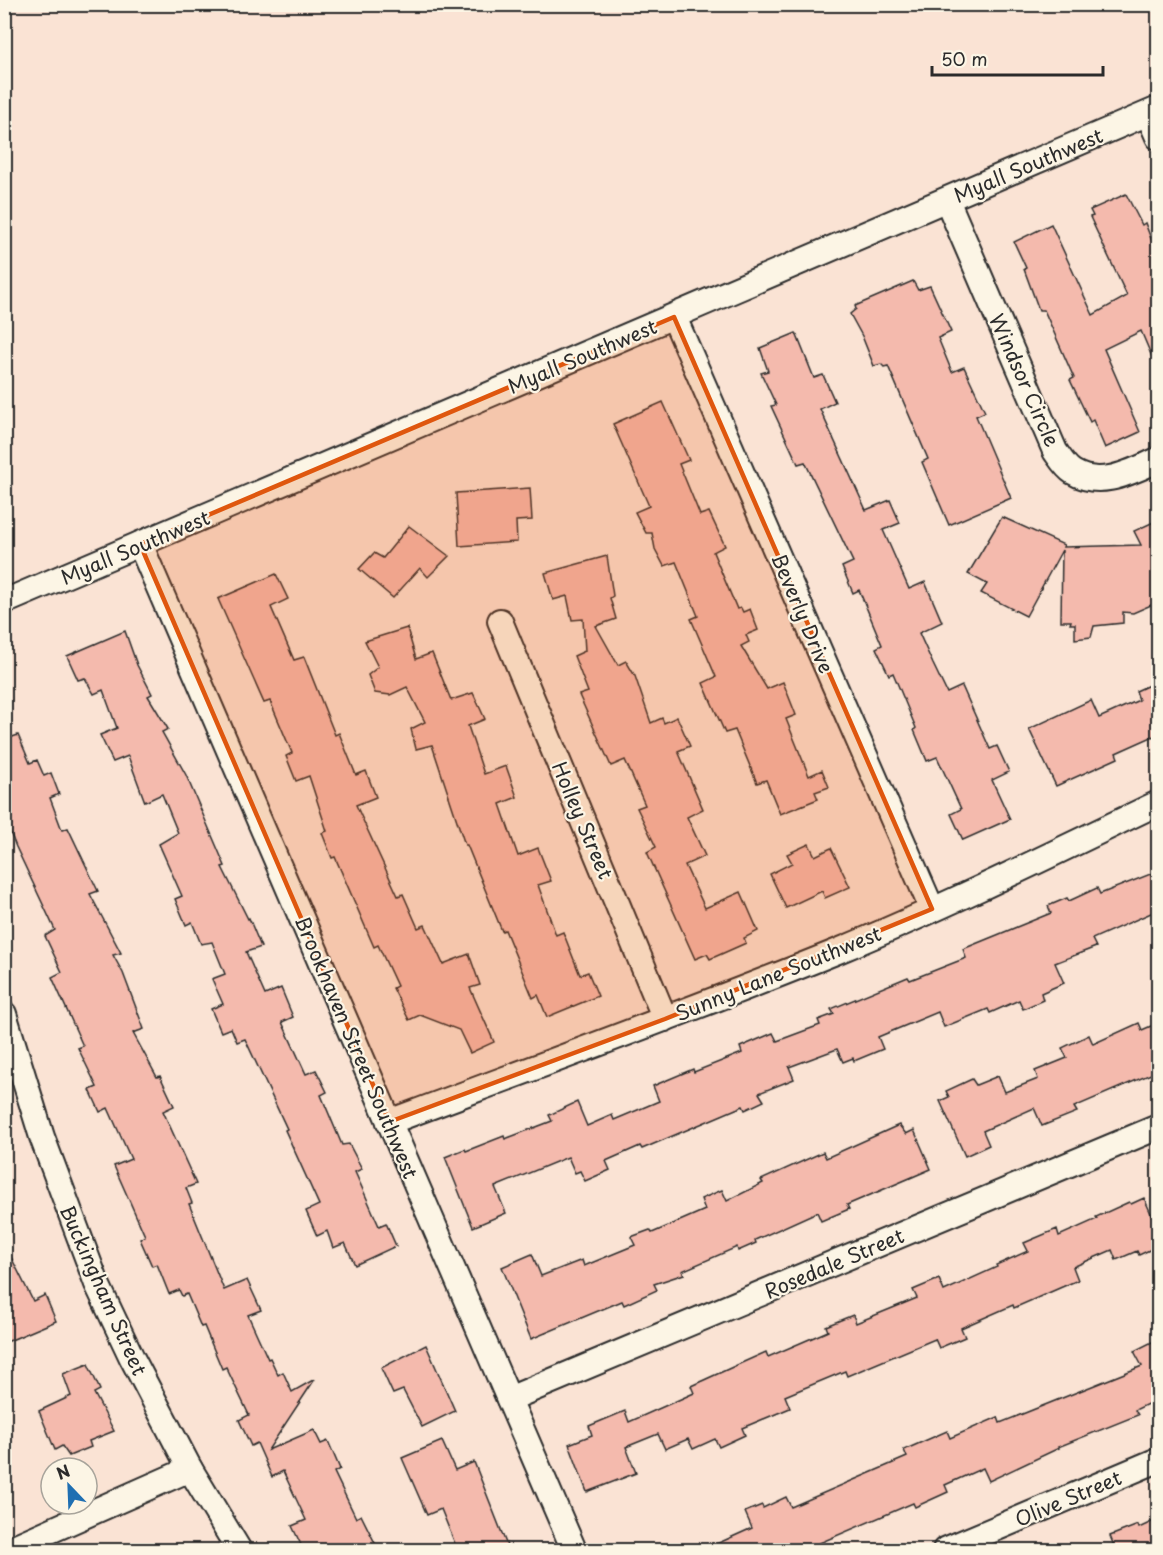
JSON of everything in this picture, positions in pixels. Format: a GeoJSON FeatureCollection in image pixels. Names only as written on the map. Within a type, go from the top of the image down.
{"type":"FeatureCollection","features":[{"type":"Feature","properties":{"kind":"street"},"geometry":{"type":"LineString","coordinates":[[1153,112],[1158,137]]}},
{"type":"Feature","properties":{"kind":"street","name":"Myall Southwest"},"geometry":{"type":"LineString","coordinates":[[4,602],[1153,112]]}},
{"type":"Feature","properties":{"kind":"street","name":"Windsor Circle"},"geometry":{"type":"LineString","coordinates":[[947,200],[1055,451],[1065,464],[1073,472],[1096,480],[1112,478],[1158,460]]}},
{"type":"Feature","properties":{"kind":"street","name":"Beverly Drive"},"geometry":{"type":"LineString","coordinates":[[675,317],[932,909]]}},
{"type":"Feature","properties":{"kind":"street","name":"Brookhaven Street Southwest"},"geometry":{"type":"LineString","coordinates":[[140,544],[574,1551]]}},
{"type":"Feature","properties":{"kind":"street","name":"Holley Street"},"geometry":{"type":"LineString","coordinates":[[500,621],[665,1019]]}},
{"type":"Feature","properties":{"kind":"street","name":"Sunny Lane Southwest"},"geometry":{"type":"LineString","coordinates":[[389,1122],[665,1019],[839,950],[1003,878],[1158,803]]}},
{"type":"Feature","properties":{"kind":"street","name":"Buckingham Street"},"geometry":{"type":"LineString","coordinates":[[4,1014],[42,1137],[97,1284],[132,1358],[190,1469],[239,1551]]}},
{"type":"Feature","properties":{"kind":"street","name":"Rosedale Street"},"geometry":{"type":"LineString","coordinates":[[509,1400],[1158,1127]]}},
{"type":"Feature","properties":{"kind":"street","name":"Olive Street"},"geometry":{"type":"LineString","coordinates":[[945,1551],[1158,1460]]}},
{"type":"Feature","properties":{"kind":"street"},"geometry":{"type":"LineString","coordinates":[[7,1551],[190,1469]]}},
{"type":"Feature","properties":{"kind":"highlighted area"},"geometry":{"type":"Polygon","coordinates":[[[674,317],[932,909],[665,1019],[389,1122],[140,544],[674,317]]]}},
{"type":"Feature","properties":{"kind":"building"},"geometry":{"type":"Polygon","coordinates":[[[1126,194],[1142,225],[1145,223],[1158,257],[1158,371],[1141,331],[1104,349],[1140,432],[1105,448],[1093,420],[1090,422],[1070,380],[1074,378],[1044,310],[1039,310],[1024,269],[1026,268],[1014,242],[1051,224],[1093,315],[1127,296],[1090,217],[1093,216],[1090,210],[1126,194]]]}},
{"type":"Feature","properties":{"kind":"building"},"geometry":{"type":"Polygon","coordinates":[[[913,281],[918,290],[930,286],[951,332],[938,338],[952,372],[964,367],[985,412],[976,416],[1011,498],[949,525],[922,462],[928,459],[888,366],[884,367],[881,364],[874,366],[850,314],[856,309],[855,306],[913,281]]]}},
{"type":"Feature","properties":{"kind":"building"},"geometry":{"type":"Polygon","coordinates":[[[796,333],[814,378],[823,375],[835,402],[820,409],[866,510],[890,500],[900,523],[883,530],[909,589],[925,582],[942,622],[919,633],[947,693],[962,686],[990,749],[997,746],[1009,772],[992,780],[1010,819],[963,840],[951,814],[961,809],[937,757],[927,761],[893,673],[889,675],[876,648],[882,645],[859,590],[853,593],[842,567],[853,562],[805,462],[798,464],[771,406],[776,405],[761,373],[768,371],[760,348],[796,333]]]}},
{"type":"Feature","properties":{"kind":"building"},"geometry":{"type":"Polygon","coordinates":[[[663,402],[689,460],[679,464],[700,515],[709,512],[725,546],[713,552],[737,609],[741,608],[743,612],[750,609],[758,630],[746,635],[749,642],[741,646],[767,689],[783,682],[796,715],[786,719],[809,776],[822,770],[829,787],[815,792],[818,799],[780,814],[766,780],[757,783],[735,730],[725,733],[703,683],[716,677],[691,619],[698,616],[676,562],[664,566],[655,549],[652,533],[646,533],[635,512],[649,506],[613,424],[663,402]]]}},
{"type":"Feature","properties":{"kind":"building"},"geometry":{"type":"Polygon","coordinates":[[[530,488],[532,520],[516,521],[517,542],[459,546],[456,493],[530,488]]]}},
{"type":"Feature","properties":{"kind":"building"},"geometry":{"type":"Polygon","coordinates":[[[1002,517],[1064,545],[1063,547],[1141,545],[1134,531],[1158,520],[1158,602],[1133,613],[1123,612],[1123,623],[1094,626],[1091,637],[1075,639],[1075,624],[1070,624],[1071,621],[1061,621],[1062,550],[1026,616],[981,593],[987,584],[968,574],[1002,517]]]}},
{"type":"Feature","properties":{"kind":"building"},"geometry":{"type":"Polygon","coordinates":[[[409,526],[449,556],[428,577],[420,568],[393,598],[359,569],[374,553],[383,558],[409,526]]]}},
{"type":"Feature","properties":{"kind":"building"},"geometry":{"type":"Polygon","coordinates":[[[607,556],[613,596],[610,598],[616,619],[596,626],[618,665],[626,661],[635,676],[651,723],[662,718],[664,723],[677,717],[690,746],[678,751],[703,809],[687,817],[705,856],[685,865],[705,908],[741,892],[758,931],[744,938],[746,943],[710,959],[707,954],[695,959],[647,852],[656,847],[637,808],[645,805],[625,760],[611,766],[579,695],[588,692],[574,656],[585,651],[583,619],[572,620],[567,596],[553,600],[545,573],[607,556]]]}},
{"type":"Feature","properties":{"kind":"building"},"geometry":{"type":"Polygon","coordinates":[[[276,574],[288,599],[271,607],[294,660],[304,657],[335,735],[339,733],[356,775],[366,771],[376,797],[356,805],[398,896],[403,894],[418,928],[425,925],[443,964],[469,954],[480,985],[470,988],[494,1042],[470,1053],[459,1030],[420,1015],[409,1020],[393,988],[397,986],[378,945],[374,947],[335,857],[332,858],[322,833],[327,831],[309,776],[296,781],[286,756],[292,753],[270,701],[264,703],[218,599],[276,574]]]}},
{"type":"Feature","properties":{"kind":"building"},"geometry":{"type":"Polygon","coordinates":[[[407,628],[416,659],[432,653],[451,700],[473,693],[485,719],[468,726],[484,774],[506,766],[517,797],[500,804],[518,856],[538,848],[551,881],[538,885],[556,935],[563,932],[580,975],[588,972],[598,996],[547,1017],[538,995],[533,998],[505,930],[502,931],[467,845],[465,845],[432,745],[416,749],[411,729],[425,722],[407,687],[390,695],[375,693],[368,675],[378,667],[365,641],[407,628]]]}},
{"type":"Feature","properties":{"kind":"building"},"geometry":{"type":"Polygon","coordinates":[[[125,631],[137,665],[152,694],[148,696],[168,729],[162,732],[186,775],[225,866],[222,867],[249,918],[261,947],[246,952],[265,995],[281,988],[293,1017],[282,1022],[306,1074],[316,1070],[327,1092],[321,1095],[342,1145],[349,1144],[362,1169],[355,1172],[379,1226],[386,1223],[396,1246],[355,1265],[345,1243],[333,1248],[327,1231],[317,1236],[306,1211],[319,1205],[245,1039],[237,1042],[231,1028],[221,1032],[211,1009],[223,1004],[212,979],[225,974],[212,942],[201,944],[192,922],[186,925],[175,899],[182,896],[159,844],[178,833],[162,794],[145,802],[128,756],[113,762],[100,735],[117,728],[103,690],[94,694],[85,678],[78,680],[67,656],[125,631]]]}},
{"type":"Feature","properties":{"kind":"building"},"geometry":{"type":"Polygon","coordinates":[[[1158,681],[1158,741],[1156,735],[1116,753],[1118,758],[1056,786],[1029,729],[1091,700],[1099,718],[1139,700],[1136,691],[1158,681]]]}},
{"type":"Feature","properties":{"kind":"building"},"geometry":{"type":"Polygon","coordinates":[[[18,735],[30,763],[37,760],[44,776],[51,773],[59,794],[50,798],[62,830],[68,828],[98,891],[90,894],[121,953],[113,955],[123,973],[144,1029],[133,1033],[157,1077],[160,1076],[174,1106],[163,1111],[196,1184],[186,1188],[192,1203],[189,1204],[224,1290],[247,1280],[261,1310],[248,1315],[268,1359],[270,1358],[278,1375],[283,1372],[292,1392],[315,1379],[268,1450],[314,1430],[321,1444],[328,1441],[340,1469],[334,1472],[356,1518],[361,1515],[379,1551],[304,1551],[292,1526],[306,1520],[283,1471],[272,1477],[257,1443],[251,1446],[239,1420],[249,1415],[226,1367],[222,1369],[204,1326],[201,1327],[187,1294],[182,1296],[179,1290],[169,1294],[157,1264],[152,1266],[140,1239],[145,1236],[114,1166],[131,1159],[108,1108],[100,1112],[90,1090],[97,1087],[78,1048],[83,1046],[52,977],[62,972],[45,936],[55,930],[4,817],[4,740],[18,735]]]}},
{"type":"Feature","properties":{"kind":"building"},"geometry":{"type":"Polygon","coordinates":[[[809,844],[815,856],[831,848],[850,887],[825,898],[822,891],[786,908],[770,874],[792,863],[787,854],[809,844]]]}},
{"type":"Feature","properties":{"kind":"building"},"geometry":{"type":"Polygon","coordinates":[[[1158,871],[1158,910],[1092,939],[1096,947],[1055,963],[1064,983],[1041,993],[1043,1000],[1023,1009],[1019,1000],[990,1013],[988,1009],[944,1027],[938,1012],[878,1037],[883,1049],[854,1061],[853,1058],[843,1062],[837,1049],[789,1067],[794,1079],[759,1093],[764,1101],[745,1110],[743,1106],[642,1149],[640,1146],[606,1161],[610,1170],[585,1181],[580,1171],[575,1173],[568,1157],[495,1187],[506,1213],[473,1227],[445,1157],[504,1136],[505,1139],[552,1121],[549,1115],[577,1102],[587,1126],[612,1115],[614,1120],[659,1101],[653,1086],[693,1069],[694,1072],[742,1053],[740,1047],[773,1033],[777,1041],[820,1025],[818,1020],[834,1014],[831,1009],[908,977],[910,980],[966,958],[963,949],[1051,913],[1048,906],[1067,898],[1069,901],[1097,888],[1100,894],[1158,871]]]}},
{"type":"Feature","properties":{"kind":"building"},"geometry":{"type":"Polygon","coordinates":[[[1139,1023],[1142,1030],[1158,1023],[1158,1071],[1074,1107],[1077,1112],[1042,1126],[1034,1108],[983,1131],[989,1145],[965,1156],[940,1101],[949,1097],[946,1091],[972,1079],[976,1085],[998,1076],[1005,1092],[1038,1079],[1035,1071],[1067,1058],[1062,1048],[1089,1035],[1093,1044],[1139,1023]]]}},
{"type":"Feature","properties":{"kind":"building"},"geometry":{"type":"Polygon","coordinates":[[[899,1125],[906,1134],[914,1130],[931,1169],[847,1205],[849,1209],[821,1221],[817,1212],[755,1240],[756,1243],[738,1251],[737,1247],[682,1271],[684,1274],[654,1284],[657,1290],[624,1305],[622,1301],[531,1339],[502,1267],[532,1254],[541,1276],[582,1260],[584,1266],[635,1245],[631,1237],[650,1230],[652,1233],[705,1210],[701,1199],[722,1190],[727,1201],[763,1183],[761,1180],[823,1152],[826,1158],[899,1125]]]}},
{"type":"Feature","properties":{"kind":"building"},"geometry":{"type":"Polygon","coordinates":[[[1144,1198],[1158,1229],[1158,1246],[1139,1255],[1137,1251],[1116,1260],[1112,1250],[1073,1267],[1078,1280],[961,1328],[965,1337],[939,1348],[935,1339],[847,1376],[845,1371],[785,1396],[790,1408],[742,1428],[745,1435],[719,1447],[715,1439],[693,1449],[688,1439],[665,1449],[658,1434],[626,1447],[636,1473],[587,1492],[569,1444],[592,1435],[589,1426],[625,1411],[629,1422],[694,1393],[691,1386],[766,1352],[768,1357],[828,1331],[826,1326],[853,1315],[856,1323],[917,1298],[913,1290],[939,1279],[944,1291],[1028,1251],[1024,1243],[1057,1229],[1059,1236],[1129,1202],[1131,1204],[1144,1198]]]}},
{"type":"Feature","properties":{"kind":"building"},"geometry":{"type":"Polygon","coordinates":[[[4,1243],[33,1301],[45,1295],[56,1321],[4,1343],[4,1243]]]}},
{"type":"Feature","properties":{"kind":"building"},"geometry":{"type":"Polygon","coordinates":[[[1158,1339],[1158,1399],[1135,1410],[1138,1415],[1058,1447],[989,1481],[983,1468],[945,1485],[948,1492],[915,1507],[913,1503],[801,1551],[701,1551],[752,1528],[745,1512],[762,1505],[763,1508],[786,1497],[791,1507],[907,1457],[904,1450],[947,1431],[950,1438],[998,1417],[1000,1423],[1142,1366],[1134,1351],[1158,1339]]]}},
{"type":"Feature","properties":{"kind":"building"},"geometry":{"type":"Polygon","coordinates":[[[426,1345],[455,1411],[422,1427],[403,1390],[393,1394],[381,1368],[426,1345]]]}},
{"type":"Feature","properties":{"kind":"building"},"geometry":{"type":"Polygon","coordinates":[[[88,1364],[100,1390],[94,1393],[114,1431],[89,1441],[91,1447],[69,1456],[62,1446],[55,1450],[39,1411],[71,1396],[63,1374],[88,1364]]]}},
{"type":"Feature","properties":{"kind":"building"},"geometry":{"type":"Polygon","coordinates":[[[442,1441],[455,1470],[474,1462],[509,1551],[458,1551],[441,1509],[427,1515],[402,1458],[442,1441]]]}},
{"type":"Feature","properties":{"kind":"building"},"geometry":{"type":"Polygon","coordinates":[[[1158,1519],[1158,1551],[1116,1551],[1110,1536],[1138,1525],[1139,1528],[1158,1519]]]}}]}
